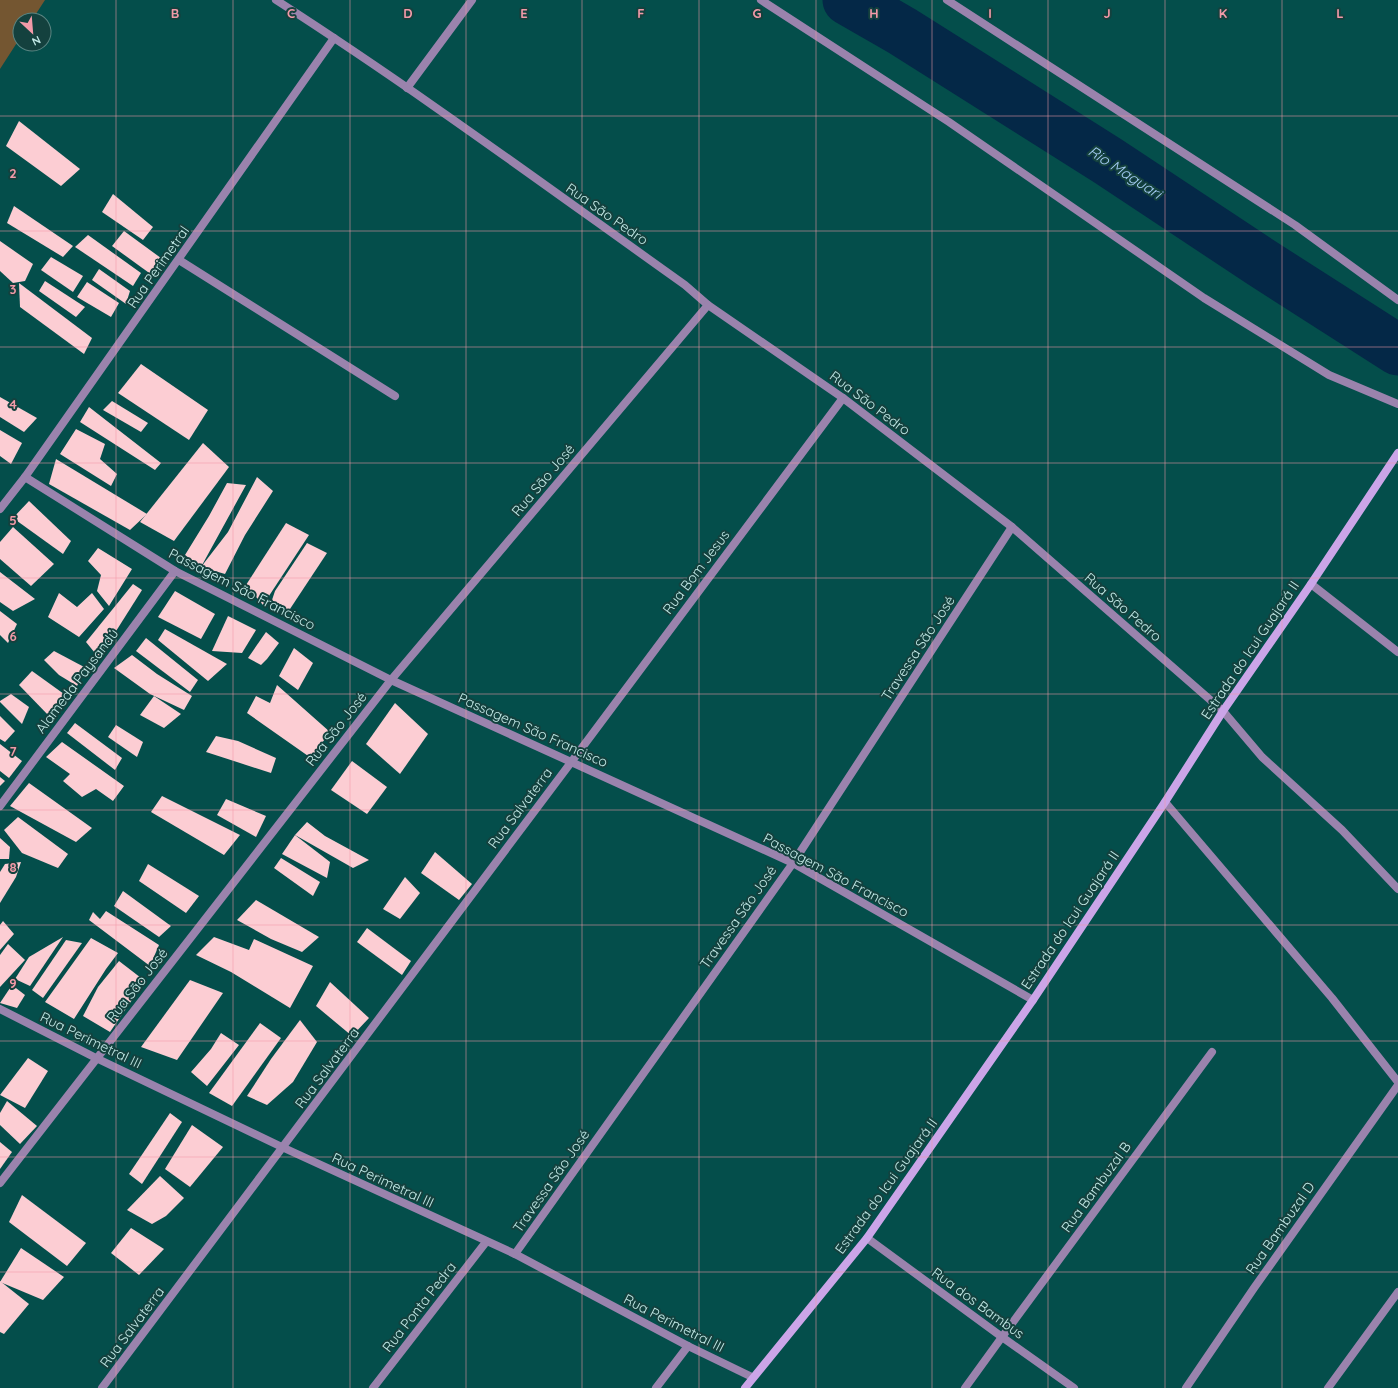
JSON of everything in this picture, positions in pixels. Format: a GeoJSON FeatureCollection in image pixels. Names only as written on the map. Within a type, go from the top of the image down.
{"type":"FeatureCollection","features":[{"type":"Feature","properties":{"kind":"main road","name":"Estrada do Icui Guajará II"},"geometry":{"type":"LineString","coordinates":[[745,1388],[752,1377],[867,1238],[1033,1000],[1165,802],[1223,711],[1312,584],[1398,453]]}},
{"type":"Feature","properties":{"kind":"street","name":"Rua São Pedro"},"geometry":{"type":"LineString","coordinates":[[276,0],[407,88],[685,285],[708,305],[843,398],[1012,527],[1223,711],[1262,757],[1342,830],[1398,889]]}},
{"type":"Feature","properties":{"kind":"street"},"geometry":{"type":"LineString","coordinates":[[407,88],[472,0]]}},
{"type":"Feature","properties":{"kind":"street"},"geometry":{"type":"LineString","coordinates":[[761,0],[950,122],[1204,298],[1328,375],[1398,404]]}},
{"type":"Feature","properties":{"kind":"street"},"geometry":{"type":"LineString","coordinates":[[948,0],[1295,225],[1398,300]]}},
{"type":"Feature","properties":{"kind":"street","name":"Rua Perimetral"},"geometry":{"type":"LineString","coordinates":[[0,509],[25,477],[179,260],[334,38]]}},
{"type":"Feature","properties":{"kind":"street"},"geometry":{"type":"LineString","coordinates":[[179,260],[395,396]]}},
{"type":"Feature","properties":{"kind":"street","name":"Rua São José"},"geometry":{"type":"LineString","coordinates":[[0,1183],[391,680],[708,305]]}},
{"type":"Feature","properties":{"kind":"street","name":"Rua Bom Jesus"},"geometry":{"type":"LineString","coordinates":[[570,762],[843,398]]}},
{"type":"Feature","properties":{"kind":"street","name":"Passagem São Francisco"},"geometry":{"type":"LineString","coordinates":[[25,477],[175,571],[391,680],[793,863],[1033,1000]]}},
{"type":"Feature","properties":{"kind":"street","name":"Travessa São José"},"geometry":{"type":"LineString","coordinates":[[515,1254],[793,863],[1012,527]]}},
{"type":"Feature","properties":{"kind":"street","name":"Alameda Paysandú"},"geometry":{"type":"LineString","coordinates":[[0,806],[175,571]]}},
{"type":"Feature","properties":{"kind":"street"},"geometry":{"type":"LineString","coordinates":[[1312,584],[1398,652]]}},
{"type":"Feature","properties":{"kind":"street","name":"Rua Salvaterra"},"geometry":{"type":"LineString","coordinates":[[102,1388],[284,1148],[570,762]]}},
{"type":"Feature","properties":{"kind":"street"},"geometry":{"type":"LineString","coordinates":[[1165,802],[1332,998],[1398,1082]]}},
{"type":"Feature","properties":{"kind":"street","name":"Rua Perimetral III"},"geometry":{"type":"LineString","coordinates":[[0,1009],[96,1058],[284,1148],[515,1254],[688,1346],[752,1377]]}},
{"type":"Feature","properties":{"kind":"street","name":"Rua Bambuzal B"},"geometry":{"type":"LineString","coordinates":[[966,1388],[1212,1052]]}},
{"type":"Feature","properties":{"kind":"street","name":"Rua Bambuzal D"},"geometry":{"type":"LineString","coordinates":[[1186,1388],[1254,1288],[1398,1085]]}},
{"type":"Feature","properties":{"kind":"street","name":"Rua dos Bambus"},"geometry":{"type":"LineString","coordinates":[[867,1238],[1074,1388]]}},
{"type":"Feature","properties":{"kind":"street","name":"Rua Ponta Pedra"},"geometry":{"type":"LineString","coordinates":[[373,1388],[486,1242]]}},
{"type":"Feature","properties":{"kind":"street"},"geometry":{"type":"LineString","coordinates":[[1328,1388],[1398,1292]]}},
{"type":"Feature","properties":{"kind":"street"},"geometry":{"type":"LineString","coordinates":[[656,1388],[688,1346]]}},
{"type":"Feature","properties":{"kind":"shaded area"},"geometry":{"type":"Polygon","coordinates":[[[0,0],[45,0],[37,12],[12,12],[12,50],[0,69],[0,0]]]}},
{"type":"Feature","properties":{"kind":"building"},"geometry":{"type":"Polygon","coordinates":[[[19,121],[80,169],[61,186],[6,146],[19,121]]]}},
{"type":"Feature","properties":{"kind":"building"},"geometry":{"type":"Polygon","coordinates":[[[113,194],[153,227],[143,240],[102,212],[113,194]]]}},
{"type":"Feature","properties":{"kind":"building"},"geometry":{"type":"Polygon","coordinates":[[[14,206],[73,246],[63,257],[7,223],[14,206]]]}},
{"type":"Feature","properties":{"kind":"building"},"geometry":{"type":"Polygon","coordinates":[[[124,231],[165,261],[152,275],[112,246],[124,231]]]}},
{"type":"Feature","properties":{"kind":"building"},"geometry":{"type":"Polygon","coordinates":[[[88,235],[141,273],[133,286],[75,247],[88,235]]]}},
{"type":"Feature","properties":{"kind":"building"},"geometry":{"type":"Polygon","coordinates":[[[0,241],[33,264],[25,281],[13,283],[0,271],[0,241]]]}},
{"type":"Feature","properties":{"kind":"building"},"geometry":{"type":"Polygon","coordinates":[[[51,257],[83,276],[73,292],[41,270],[51,257]]]}},
{"type":"Feature","properties":{"kind":"building"},"geometry":{"type":"Polygon","coordinates":[[[99,269],[130,291],[126,304],[92,280],[99,269]]]}},
{"type":"Feature","properties":{"kind":"building"},"geometry":{"type":"Polygon","coordinates":[[[45,281],[85,307],[76,317],[39,291],[45,281]]]}},
{"type":"Feature","properties":{"kind":"building"},"geometry":{"type":"Polygon","coordinates":[[[87,282],[119,303],[111,317],[77,297],[87,282]]]}},
{"type":"Feature","properties":{"kind":"building"},"geometry":{"type":"Polygon","coordinates":[[[19,283],[92,338],[84,354],[20,307],[19,283]]]}},
{"type":"Feature","properties":{"kind":"building"},"geometry":{"type":"Polygon","coordinates":[[[141,364],[208,410],[189,440],[118,393],[141,364]]]}},
{"type":"Feature","properties":{"kind":"building"},"geometry":{"type":"Polygon","coordinates":[[[0,397],[37,418],[24,432],[0,417],[0,397]]]}},
{"type":"Feature","properties":{"kind":"building"},"geometry":{"type":"Polygon","coordinates":[[[112,401],[148,423],[141,432],[103,410],[112,401]]]}},
{"type":"Feature","properties":{"kind":"building"},"geometry":{"type":"Polygon","coordinates":[[[89,407],[161,463],[155,470],[80,422],[89,407]]]}},
{"type":"Feature","properties":{"kind":"building"},"geometry":{"type":"Polygon","coordinates":[[[76,429],[105,444],[100,459],[117,474],[111,486],[60,454],[76,429]]]}},
{"type":"Feature","properties":{"kind":"building"},"geometry":{"type":"Polygon","coordinates":[[[0,430],[22,443],[11,464],[0,456],[0,430]]]}},
{"type":"Feature","properties":{"kind":"building"},"geometry":{"type":"Polygon","coordinates":[[[203,443],[229,467],[174,541],[140,522],[203,443]]]}},
{"type":"Feature","properties":{"kind":"building"},"geometry":{"type":"Polygon","coordinates":[[[56,459],[147,514],[130,530],[49,484],[56,459]]]}},
{"type":"Feature","properties":{"kind":"building"},"geometry":{"type":"Polygon","coordinates":[[[257,477],[273,491],[245,535],[225,574],[201,567],[228,532],[257,477]]]}},
{"type":"Feature","properties":{"kind":"building"},"geometry":{"type":"Polygon","coordinates":[[[227,483],[246,485],[201,567],[185,555],[227,483]]]}},
{"type":"Feature","properties":{"kind":"building"},"geometry":{"type":"Polygon","coordinates":[[[29,501],[71,541],[63,554],[13,518],[29,501]]]}},
{"type":"Feature","properties":{"kind":"building"},"geometry":{"type":"Polygon","coordinates":[[[286,523],[309,535],[263,605],[246,585],[286,523]]]}},
{"type":"Feature","properties":{"kind":"building"},"geometry":{"type":"Polygon","coordinates":[[[13,527],[54,564],[31,586],[0,559],[0,542],[13,527]]]}},
{"type":"Feature","properties":{"kind":"building"},"geometry":{"type":"Polygon","coordinates":[[[307,543],[327,553],[288,612],[271,603],[275,591],[307,543]]]}},
{"type":"Feature","properties":{"kind":"building"},"geometry":{"type":"Polygon","coordinates":[[[98,548],[132,569],[109,606],[97,591],[101,575],[88,561],[98,548]]]}},
{"type":"Feature","properties":{"kind":"building"},"geometry":{"type":"Polygon","coordinates":[[[0,572],[35,599],[13,611],[0,602],[0,572]]]}},
{"type":"Feature","properties":{"kind":"building"},"geometry":{"type":"Polygon","coordinates":[[[133,584],[142,590],[99,658],[86,642],[133,584]]]}},
{"type":"Feature","properties":{"kind":"building"},"geometry":{"type":"Polygon","coordinates":[[[175,591],[215,614],[201,639],[158,617],[175,591]]]}},
{"type":"Feature","properties":{"kind":"building"},"geometry":{"type":"Polygon","coordinates":[[[59,593],[77,607],[92,593],[104,609],[79,637],[48,617],[59,593]]]}},
{"type":"Feature","properties":{"kind":"building"},"geometry":{"type":"Polygon","coordinates":[[[0,611],[17,624],[8,643],[0,635],[0,611]]]}},
{"type":"Feature","properties":{"kind":"building"},"geometry":{"type":"Polygon","coordinates":[[[228,616],[256,630],[242,653],[212,651],[228,616]]]}},
{"type":"Feature","properties":{"kind":"building"},"geometry":{"type":"Polygon","coordinates":[[[165,629],[227,664],[208,681],[158,640],[165,629]]]}},
{"type":"Feature","properties":{"kind":"building"},"geometry":{"type":"Polygon","coordinates":[[[266,632],[279,643],[261,665],[248,658],[266,632]]]}},
{"type":"Feature","properties":{"kind":"building"},"geometry":{"type":"Polygon","coordinates":[[[146,638],[198,680],[190,692],[136,651],[146,638]]]}},
{"type":"Feature","properties":{"kind":"building"},"geometry":{"type":"Polygon","coordinates":[[[294,648],[313,663],[298,690],[279,676],[294,648]]]}},
{"type":"Feature","properties":{"kind":"building"},"geometry":{"type":"Polygon","coordinates":[[[54,651],[86,668],[77,686],[59,675],[44,660],[54,651]]]}},
{"type":"Feature","properties":{"kind":"building"},"geometry":{"type":"Polygon","coordinates":[[[132,655],[157,674],[192,696],[184,710],[150,694],[114,668],[132,655]]]}},
{"type":"Feature","properties":{"kind":"building"},"geometry":{"type":"Polygon","coordinates":[[[32,671],[64,694],[49,716],[19,685],[32,671]]]}},
{"type":"Feature","properties":{"kind":"building"},"geometry":{"type":"Polygon","coordinates":[[[277,685],[330,732],[311,758],[247,713],[256,696],[270,703],[277,685]]]}},
{"type":"Feature","properties":{"kind":"building"},"geometry":{"type":"Polygon","coordinates":[[[11,694],[29,707],[22,724],[0,702],[11,694]]]}},
{"type":"Feature","properties":{"kind":"building"},"geometry":{"type":"Polygon","coordinates":[[[154,696],[181,714],[164,728],[140,715],[154,696]]]}},
{"type":"Feature","properties":{"kind":"building"},"geometry":{"type":"Polygon","coordinates":[[[395,703],[428,734],[400,774],[366,744],[395,703]]]}},
{"type":"Feature","properties":{"kind":"building"},"geometry":{"type":"Polygon","coordinates":[[[0,716],[15,731],[5,742],[0,739],[0,716]]]}},
{"type":"Feature","properties":{"kind":"building"},"geometry":{"type":"Polygon","coordinates":[[[75,723],[122,758],[115,770],[67,733],[75,723]]]}},
{"type":"Feature","properties":{"kind":"building"},"geometry":{"type":"Polygon","coordinates":[[[116,725],[143,742],[137,757],[108,737],[116,725]]]}},
{"type":"Feature","properties":{"kind":"building"},"geometry":{"type":"Polygon","coordinates":[[[216,736],[238,741],[276,758],[271,773],[206,752],[216,736]]]}},
{"type":"Feature","properties":{"kind":"building"},"geometry":{"type":"Polygon","coordinates":[[[62,742],[124,786],[113,801],[96,789],[82,797],[63,781],[70,774],[46,757],[62,742]]]}},
{"type":"Feature","properties":{"kind":"building"},"geometry":{"type":"Polygon","coordinates":[[[0,744],[22,761],[9,778],[0,771],[0,744]]]}},
{"type":"Feature","properties":{"kind":"building"},"geometry":{"type":"Polygon","coordinates":[[[352,761],[387,787],[367,814],[331,790],[352,761]]]}},
{"type":"Feature","properties":{"kind":"building"},"geometry":{"type":"Polygon","coordinates":[[[0,777],[5,781],[0,786],[0,777]]]}},
{"type":"Feature","properties":{"kind":"building"},"geometry":{"type":"Polygon","coordinates":[[[29,783],[92,828],[76,842],[10,806],[29,783]]]}},
{"type":"Feature","properties":{"kind":"building"},"geometry":{"type":"Polygon","coordinates":[[[162,796],[240,835],[224,855],[151,812],[162,796]]]}},
{"type":"Feature","properties":{"kind":"building"},"geometry":{"type":"Polygon","coordinates":[[[226,799],[266,816],[256,837],[217,815],[226,799]]]}},
{"type":"Feature","properties":{"kind":"building"},"geometry":{"type":"Polygon","coordinates":[[[18,817],[68,854],[58,868],[22,853],[4,830],[18,817]]]}},
{"type":"Feature","properties":{"kind":"building"},"geometry":{"type":"Polygon","coordinates":[[[307,822],[325,836],[369,860],[353,868],[295,835],[307,822]]]}},
{"type":"Feature","properties":{"kind":"building"},"geometry":{"type":"Polygon","coordinates":[[[295,835],[330,862],[327,878],[282,854],[295,835]]]}},
{"type":"Feature","properties":{"kind":"building"},"geometry":{"type":"Polygon","coordinates":[[[0,838],[10,847],[9,859],[0,859],[0,838]]]}},
{"type":"Feature","properties":{"kind":"building"},"geometry":{"type":"Polygon","coordinates":[[[435,852],[472,884],[459,900],[421,873],[435,852]]]}},
{"type":"Feature","properties":{"kind":"building"},"geometry":{"type":"Polygon","coordinates":[[[281,858],[320,882],[313,896],[274,868],[281,858]]]}},
{"type":"Feature","properties":{"kind":"building"},"geometry":{"type":"Polygon","coordinates":[[[21,862],[16,877],[0,903],[0,872],[5,864],[21,862]]]}},
{"type":"Feature","properties":{"kind":"building"},"geometry":{"type":"Polygon","coordinates":[[[148,864],[199,896],[186,913],[139,881],[148,864]]]}},
{"type":"Feature","properties":{"kind":"building"},"geometry":{"type":"Polygon","coordinates":[[[405,877],[420,893],[400,919],[383,909],[405,877]]]}},
{"type":"Feature","properties":{"kind":"building"},"geometry":{"type":"Polygon","coordinates":[[[123,891],[171,926],[159,937],[114,906],[123,891]]]}},
{"type":"Feature","properties":{"kind":"building"},"geometry":{"type":"Polygon","coordinates":[[[256,900],[319,937],[302,952],[271,939],[237,920],[256,900]]]}},
{"type":"Feature","properties":{"kind":"building"},"geometry":{"type":"Polygon","coordinates":[[[106,911],[159,945],[150,966],[89,920],[93,912],[100,919],[106,911]]]}},
{"type":"Feature","properties":{"kind":"building"},"geometry":{"type":"Polygon","coordinates":[[[3,921],[14,934],[0,950],[0,925],[3,921]]]}},
{"type":"Feature","properties":{"kind":"building"},"geometry":{"type":"Polygon","coordinates":[[[367,928],[411,961],[402,975],[357,942],[367,928]]]}},
{"type":"Feature","properties":{"kind":"building"},"geometry":{"type":"Polygon","coordinates":[[[63,937],[30,986],[15,979],[29,957],[63,937]]]}},
{"type":"Feature","properties":{"kind":"building"},"geometry":{"type":"Polygon","coordinates":[[[214,937],[249,950],[254,939],[313,966],[290,1008],[231,972],[196,955],[214,937]]]}},
{"type":"Feature","properties":{"kind":"building"},"geometry":{"type":"Polygon","coordinates":[[[91,938],[118,953],[74,1019],[45,1002],[91,938]]]}},
{"type":"Feature","properties":{"kind":"building"},"geometry":{"type":"Polygon","coordinates":[[[66,940],[82,943],[43,998],[32,990],[66,940]]]}},
{"type":"Feature","properties":{"kind":"building"},"geometry":{"type":"Polygon","coordinates":[[[8,944],[25,960],[0,987],[0,955],[8,944]]]}},
{"type":"Feature","properties":{"kind":"building"},"geometry":{"type":"Polygon","coordinates":[[[119,961],[145,981],[110,1032],[83,1016],[98,987],[119,961]]]}},
{"type":"Feature","properties":{"kind":"building"},"geometry":{"type":"Polygon","coordinates":[[[190,980],[223,993],[177,1060],[141,1047],[190,980]]]}},
{"type":"Feature","properties":{"kind":"building"},"geometry":{"type":"Polygon","coordinates":[[[330,982],[369,1018],[352,1036],[316,1006],[330,982]]]}},
{"type":"Feature","properties":{"kind":"building"},"geometry":{"type":"Polygon","coordinates":[[[12,985],[25,995],[17,1008],[0,1003],[12,985]]]}},
{"type":"Feature","properties":{"kind":"building"},"geometry":{"type":"Polygon","coordinates":[[[300,1020],[317,1042],[293,1082],[267,1105],[247,1096],[271,1059],[300,1020]]]}},
{"type":"Feature","properties":{"kind":"building"},"geometry":{"type":"Polygon","coordinates":[[[260,1023],[281,1038],[232,1106],[209,1093],[260,1023]]]}},
{"type":"Feature","properties":{"kind":"building"},"geometry":{"type":"Polygon","coordinates":[[[221,1033],[239,1045],[207,1086],[191,1072],[211,1049],[221,1033]]]}},
{"type":"Feature","properties":{"kind":"building"},"geometry":{"type":"Polygon","coordinates":[[[28,1058],[48,1071],[25,1108],[0,1095],[28,1058]]]}},
{"type":"Feature","properties":{"kind":"building"},"geometry":{"type":"Polygon","coordinates":[[[7,1101],[37,1126],[20,1144],[0,1125],[0,1113],[7,1101]]]}},
{"type":"Feature","properties":{"kind":"building"},"geometry":{"type":"Polygon","coordinates":[[[170,1113],[182,1122],[142,1184],[129,1174],[170,1113]]]}},
{"type":"Feature","properties":{"kind":"building"},"geometry":{"type":"Polygon","coordinates":[[[192,1125],[223,1147],[190,1187],[165,1169],[192,1125]]]}},
{"type":"Feature","properties":{"kind":"building"},"geometry":{"type":"Polygon","coordinates":[[[0,1142],[12,1152],[0,1169],[0,1142]]]}},
{"type":"Feature","properties":{"kind":"building"},"geometry":{"type":"Polygon","coordinates":[[[160,1176],[184,1198],[166,1216],[152,1224],[127,1210],[160,1176]]]}},
{"type":"Feature","properties":{"kind":"building"},"geometry":{"type":"Polygon","coordinates":[[[22,1195],[86,1243],[67,1266],[9,1222],[22,1195]]]}},
{"type":"Feature","properties":{"kind":"building"},"geometry":{"type":"Polygon","coordinates":[[[131,1228],[164,1249],[139,1275],[111,1253],[131,1228]]]}},
{"type":"Feature","properties":{"kind":"building"},"geometry":{"type":"Polygon","coordinates":[[[21,1248],[64,1277],[43,1300],[0,1282],[21,1248]]]}},
{"type":"Feature","properties":{"kind":"building"},"geometry":{"type":"Polygon","coordinates":[[[0,1281],[29,1304],[4,1334],[0,1332],[0,1281]]]}},
{"type":"Feature","properties":{"kind":"waterway","name":"Rio Maguari"},"geometry":{"type":"LineString","coordinates":[[848,0],[902,31],[1108,161],[1262,263],[1398,350]]}}]}
